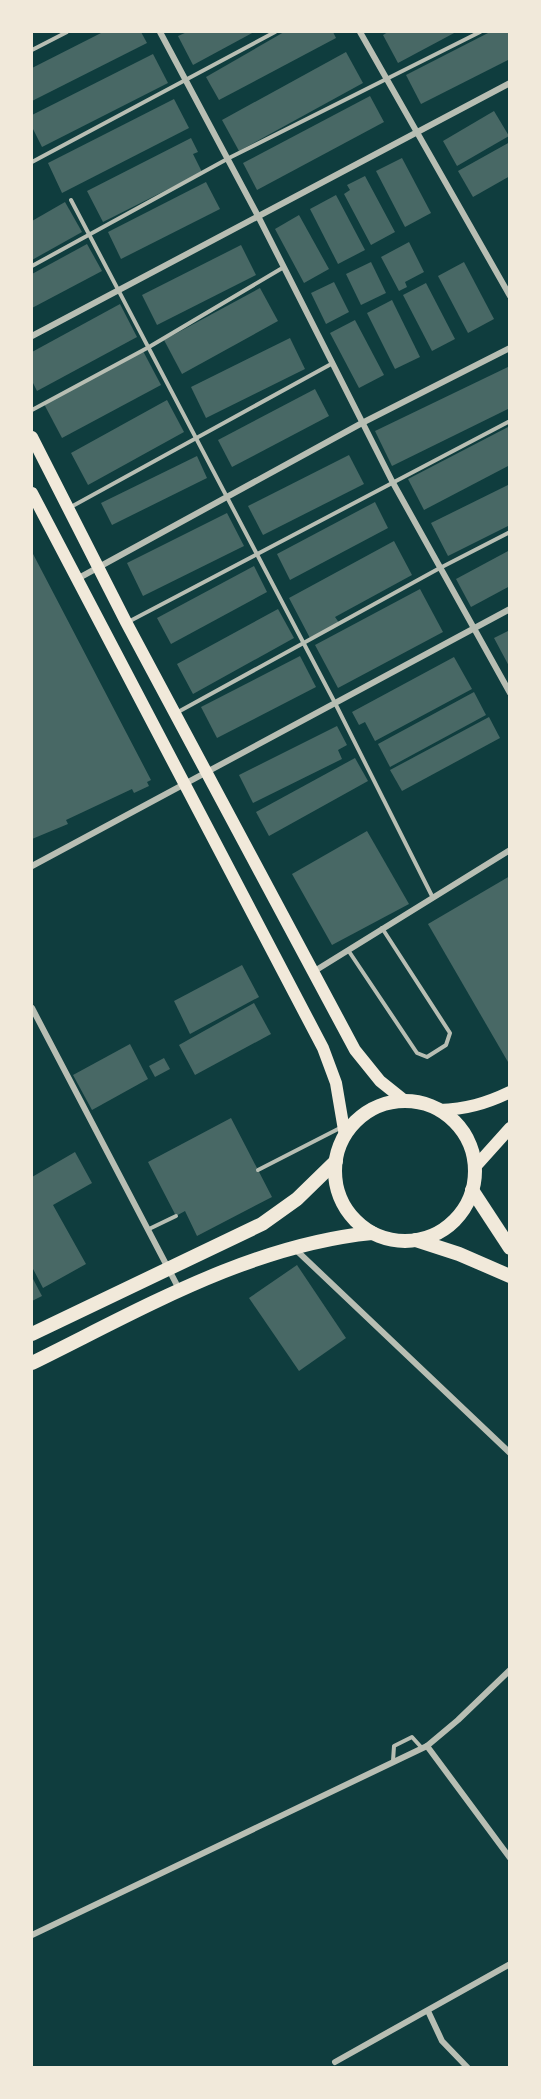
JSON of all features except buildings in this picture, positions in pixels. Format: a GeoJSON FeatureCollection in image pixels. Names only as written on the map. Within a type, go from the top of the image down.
{"type":"FeatureCollection","features":[{"type":"Feature","properties":{"kind":"highway"},"geometry":{"type":"LineString","coordinates":[[417,1240],[447,1227],[463,1211],[472,1190],[475,1167],[471,1148],[462,1130],[439,1110],[423,1103],[405,1101],[387,1103],[370,1110],[344,1131],[336,1161],[335,1180],[340,1198],[350,1215],[372,1233],[394,1240],[417,1240],[459,1254],[510,1276]]}},
{"type":"Feature","properties":{"kind":"highway"},"geometry":{"type":"LineString","coordinates":[[32,1334],[280,1213],[336,1161]]}},
{"type":"Feature","properties":{"kind":"highway"},"geometry":{"type":"LineString","coordinates":[[472,1190],[510,1248]]}},
{"type":"Feature","properties":{"kind":"highway"},"geometry":{"type":"LineString","coordinates":[[32,1363],[179,1290],[293,1247],[340,1236],[372,1233]]}},
{"type":"Feature","properties":{"kind":"main road"},"geometry":{"type":"LineString","coordinates":[[32,437],[126,622],[208,772],[312,972],[366,1067],[405,1101]]}},
{"type":"Feature","properties":{"kind":"main road"},"geometry":{"type":"LineString","coordinates":[[32,493],[323,1048],[336,1083],[344,1131]]}},
{"type":"Feature","properties":{"kind":"main road"},"geometry":{"type":"LineString","coordinates":[[439,1110],[464,1109],[486,1104],[510,1092]]}},
{"type":"Feature","properties":{"kind":"main road"},"geometry":{"type":"LineString","coordinates":[[475,1167],[510,1128]]}},
{"type":"Feature","properties":{"kind":"street"},"geometry":{"type":"LineString","coordinates":[[160,32],[284,266],[438,569],[471,628],[506,681],[510,693]]}},
{"type":"Feature","properties":{"kind":"street"},"geometry":{"type":"LineString","coordinates":[[360,32],[510,296]]}},
{"type":"Feature","properties":{"kind":"street"},"geometry":{"type":"LineString","coordinates":[[32,336],[510,83]]}},
{"type":"Feature","properties":{"kind":"street"},"geometry":{"type":"LineString","coordinates":[[76,580],[97,566],[363,423],[510,348]]}},
{"type":"Feature","properties":{"kind":"street"},"geometry":{"type":"LineString","coordinates":[[32,866],[208,772],[334,701],[510,609]]}},
{"type":"Feature","properties":{"kind":"street"},"geometry":{"type":"LineString","coordinates":[[312,972],[510,850]]}},
{"type":"Feature","properties":{"kind":"street"},"geometry":{"type":"LineString","coordinates":[[32,1008],[179,1290]]}},
{"type":"Feature","properties":{"kind":"street"},"geometry":{"type":"LineString","coordinates":[[293,1247],[510,1453]]}},
{"type":"Feature","properties":{"kind":"street"},"geometry":{"type":"LineString","coordinates":[[32,1935],[424,1747],[510,1670]]}},
{"type":"Feature","properties":{"kind":"street"},"geometry":{"type":"LineString","coordinates":[[424,1747],[510,1858]]}},
{"type":"Feature","properties":{"kind":"street"},"geometry":{"type":"LineString","coordinates":[[335,2062],[510,1964]]}},
{"type":"Feature","properties":{"kind":"street"},"geometry":{"type":"LineString","coordinates":[[428,2011],[442,2041],[468,2067]]}},
{"type":"Feature","properties":{"kind":"lane"},"geometry":{"type":"LineString","coordinates":[[32,50],[67,32]]}},
{"type":"Feature","properties":{"kind":"lane"},"geometry":{"type":"LineString","coordinates":[[32,162],[275,32]]}},
{"type":"Feature","properties":{"kind":"lane"},"geometry":{"type":"LineString","coordinates":[[32,266],[228,158],[480,32]]}},
{"type":"Feature","properties":{"kind":"lane"},"geometry":{"type":"LineString","coordinates":[[72,200],[334,701],[432,896]]}},
{"type":"Feature","properties":{"kind":"lane"},"geometry":{"type":"LineString","coordinates":[[32,410],[149,347],[284,266]]}},
{"type":"Feature","properties":{"kind":"lane"},"geometry":{"type":"LineString","coordinates":[[68,508],[334,363]]}},
{"type":"Feature","properties":{"kind":"lane"},"geometry":{"type":"LineString","coordinates":[[126,622],[510,421]]}},
{"type":"Feature","properties":{"kind":"lane"},"geometry":{"type":"LineString","coordinates":[[175,714],[305,645],[438,569],[510,532]]}},
{"type":"Feature","properties":{"kind":"lane"},"geometry":{"type":"LineString","coordinates":[[348,949],[417,1053],[427,1058],[447,1045],[450,1033],[381,928]]}},
{"type":"Feature","properties":{"kind":"lane"},"geometry":{"type":"LineString","coordinates":[[258,1170],[344,1131]]}},
{"type":"Feature","properties":{"kind":"lane"},"geometry":{"type":"LineString","coordinates":[[148,1230],[176,1216]]}},
{"type":"Feature","properties":{"kind":"lane"},"geometry":{"type":"LineString","coordinates":[[393,1762],[393,1746],[412,1737],[424,1747]]}}]}
